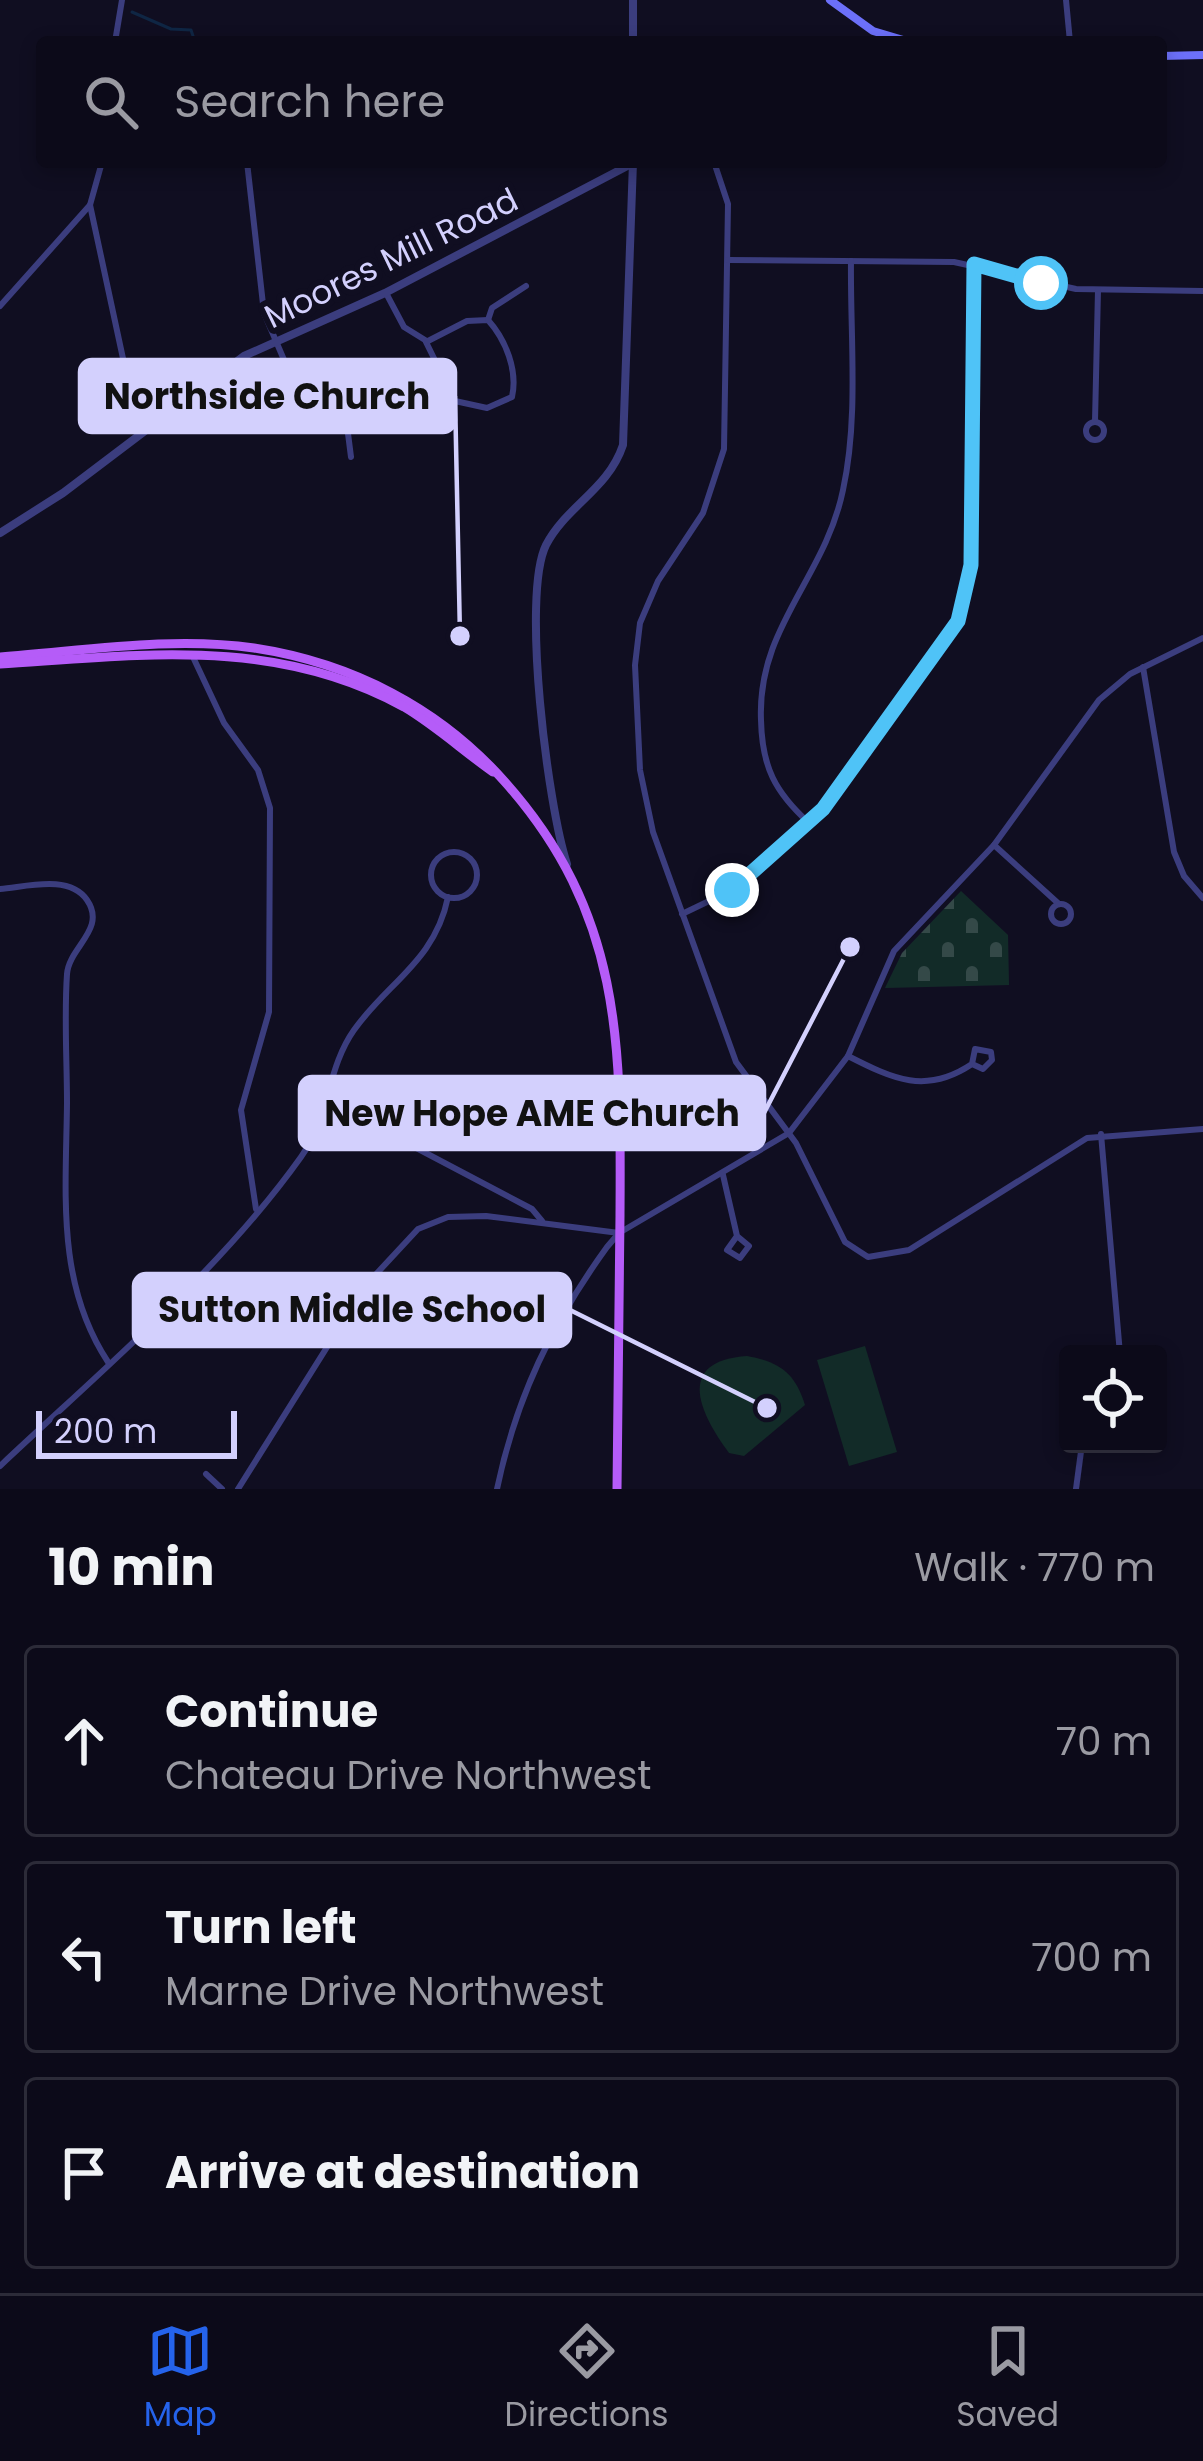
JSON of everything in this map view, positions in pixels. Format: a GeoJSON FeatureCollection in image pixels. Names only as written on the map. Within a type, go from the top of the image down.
{"type":"FeatureCollection","features":[{"type":"Feature","properties":{"kind":"main road"},"geometry":{"type":"LineString","coordinates":[[830,0],[881,36]]}},
{"type":"Feature","properties":{"kind":"main road"},"geometry":{"type":"LineString","coordinates":[[1167,56],[1203,55]]}},
{"type":"Feature","properties":{"kind":"main road"},"geometry":{"type":"LineString","coordinates":[[0,661],[192,648],[278,652],[358,676],[436,718],[502,778],[538,821],[567,864],[598,940],[616,1015],[617,1489]]}},
{"type":"Feature","properties":{"kind":"street"},"geometry":{"type":"LineString","coordinates":[[116,36],[122,0]]}},
{"type":"Feature","properties":{"kind":"street"},"geometry":{"type":"LineString","coordinates":[[633,0],[633,36]]}},
{"type":"Feature","properties":{"kind":"street"},"geometry":{"type":"LineString","coordinates":[[1066,0],[1069,36]]}},
{"type":"Feature","properties":{"kind":"street"},"geometry":{"type":"LineString","coordinates":[[100,168],[90,206],[130,391],[149,428]]}},
{"type":"Feature","properties":{"kind":"street"},"geometry":{"type":"LineString","coordinates":[[249,168],[264,313],[274,343],[300,392],[333,399],[346,410],[351,457]]}},
{"type":"Feature","properties":{"kind":"street","name":"Moores Mill Road"},"geometry":{"type":"LineString","coordinates":[[0,533],[149,428],[220,370],[386,293],[623,168]]}},
{"type":"Feature","properties":{"kind":"street"},"geometry":{"type":"LineString","coordinates":[[567,864],[549,790],[537,575],[550,537],[606,482],[623,445],[634,168]]}},
{"type":"Feature","properties":{"kind":"street"},"geometry":{"type":"LineString","coordinates":[[717,168],[727,193],[728,260],[721,467],[704,513],[649,598],[635,650],[645,798],[736,1062],[788,1133],[845,1242],[861,1255],[877,1258],[909,1250],[1072,1144],[1101,1134],[1203,1129]]}},
{"type":"Feature","properties":{"kind":"street"},"geometry":{"type":"LineString","coordinates":[[0,306],[90,206]]}},
{"type":"Feature","properties":{"kind":"street"},"geometry":{"type":"LineString","coordinates":[[728,260],[974,264],[1057,287],[1203,291]]}},
{"type":"Feature","properties":{"kind":"street"},"geometry":{"type":"LineString","coordinates":[[809,824],[782,798],[766,771],[760,686],[771,642],[820,558],[843,492],[849,443],[851,261]]}},
{"type":"Feature","properties":{"kind":"street"},"geometry":{"type":"LineString","coordinates":[[682,914],[732,890],[809,824],[946,640],[966,600],[971,565],[974,264]]}},
{"type":"Feature","properties":{"kind":"street"},"geometry":{"type":"LineString","coordinates":[[488,320],[492,308],[526,286]]}},
{"type":"Feature","properties":{"kind":"street"},"geometry":{"type":"LineString","coordinates":[[1095,421],[1098,290]]}},
{"type":"Feature","properties":{"kind":"street"},"geometry":{"type":"LineString","coordinates":[[386,293],[404,327],[426,342],[455,401],[476,408],[497,406],[512,397],[515,385],[506,346],[488,320]]}},
{"type":"Feature","properties":{"kind":"street"},"geometry":{"type":"LineString","coordinates":[[426,342],[467,321],[488,320]]}},
{"type":"Feature","properties":{"kind":"street"},"geometry":{"type":"LineString","coordinates":[[496,1489],[517,1405],[542,1350],[620,1233],[788,1133],[848,1057],[894,951],[994,845],[1099,700],[1143,667],[1203,638]]}},
{"type":"Feature","properties":{"kind":"street"},"geometry":{"type":"LineString","coordinates":[[192,648],[224,723],[258,770],[270,808],[269,1012],[241,1111],[256,1209]]}},
{"type":"Feature","properties":{"kind":"street"},"geometry":{"type":"LineString","coordinates":[[1143,667],[1174,852],[1184,876],[1203,898]]}},
{"type":"Feature","properties":{"kind":"street"},"geometry":{"type":"LineString","coordinates":[[538,821],[549,790]]}},
{"type":"Feature","properties":{"kind":"street"},"geometry":{"type":"LineString","coordinates":[[538,821],[552,806]]}},
{"type":"Feature","properties":{"kind":"street"},"geometry":{"type":"LineString","coordinates":[[994,845],[1059,904]]}},
{"type":"Feature","properties":{"kind":"street"},"geometry":{"type":"LineString","coordinates":[[461,853],[475,865],[476,882],[466,895],[448,897],[434,885],[432,868],[444,854],[461,853]]}},
{"type":"Feature","properties":{"kind":"street"},"geometry":{"type":"LineString","coordinates":[[0,889],[67,885],[83,894],[91,908],[92,928],[68,972],[66,1238],[80,1308],[108,1362]]}},
{"type":"Feature","properties":{"kind":"street"},"geometry":{"type":"LineString","coordinates":[[0,1466],[108,1362],[256,1209],[304,1152],[345,1045],[419,960],[448,897]]}},
{"type":"Feature","properties":{"kind":"street"},"geometry":{"type":"LineString","coordinates":[[848,1057],[913,1084],[939,1081],[972,1064]]}},
{"type":"Feature","properties":{"kind":"street"},"geometry":{"type":"LineString","coordinates":[[327,1101],[532,1209],[542,1221]]}},
{"type":"Feature","properties":{"kind":"street"},"geometry":{"type":"LineString","coordinates":[[1101,1134],[1119,1345]]}},
{"type":"Feature","properties":{"kind":"street"},"geometry":{"type":"LineString","coordinates":[[723,1175],[737,1237]]}},
{"type":"Feature","properties":{"kind":"street"},"geometry":{"type":"LineString","coordinates":[[238,1489],[366,1285],[409,1236],[458,1215],[620,1233]]}},
{"type":"Feature","properties":{"kind":"street"},"geometry":{"type":"LineString","coordinates":[[1076,1489],[1081,1453]]}},
{"type":"Feature","properties":{"kind":"street"},"geometry":{"type":"LineString","coordinates":[[206,1474],[222,1489]]}},
{"type":"Feature","properties":{"kind":"green space"},"geometry":{"type":"Polygon","coordinates":[[[961,891],[1008,935],[1009,985],[885,988],[902,953],[961,891]]]}},
{"type":"Feature","properties":{"kind":"green space"},"geometry":{"type":"Polygon","coordinates":[[[865,1346],[897,1452],[849,1466],[817,1360],[865,1346]]]}},
{"type":"Feature","properties":{"kind":"green space"},"geometry":{"type":"Polygon","coordinates":[[[747,1356],[785,1371],[805,1405],[744,1456],[729,1453],[718,1438],[700,1392],[709,1368],[747,1356]]]}},
{"type":"Feature","properties":{"kind":"waterway"},"geometry":{"type":"LineString","coordinates":[[132,12],[171,29],[191,30],[193,36]]}},
{"type":"Feature","properties":{"kind":"place","name":"Northside Church"},"geometry":{"type":"Point","coordinates":[460,636]}},
{"type":"Feature","properties":{"kind":"place","name":"New Hope AME Church"},"geometry":{"type":"Point","coordinates":[850,947]}},
{"type":"Feature","properties":{"kind":"place","name":"Sutton Middle School"},"geometry":{"type":"Point","coordinates":[767,1408]}},
{"type":"Feature","properties":{"kind":"route"},"geometry":{"type":"LineString","coordinates":[[732,890],[823,809],[958,621],[971,565],[974,264],[1041,283]]}}]}
